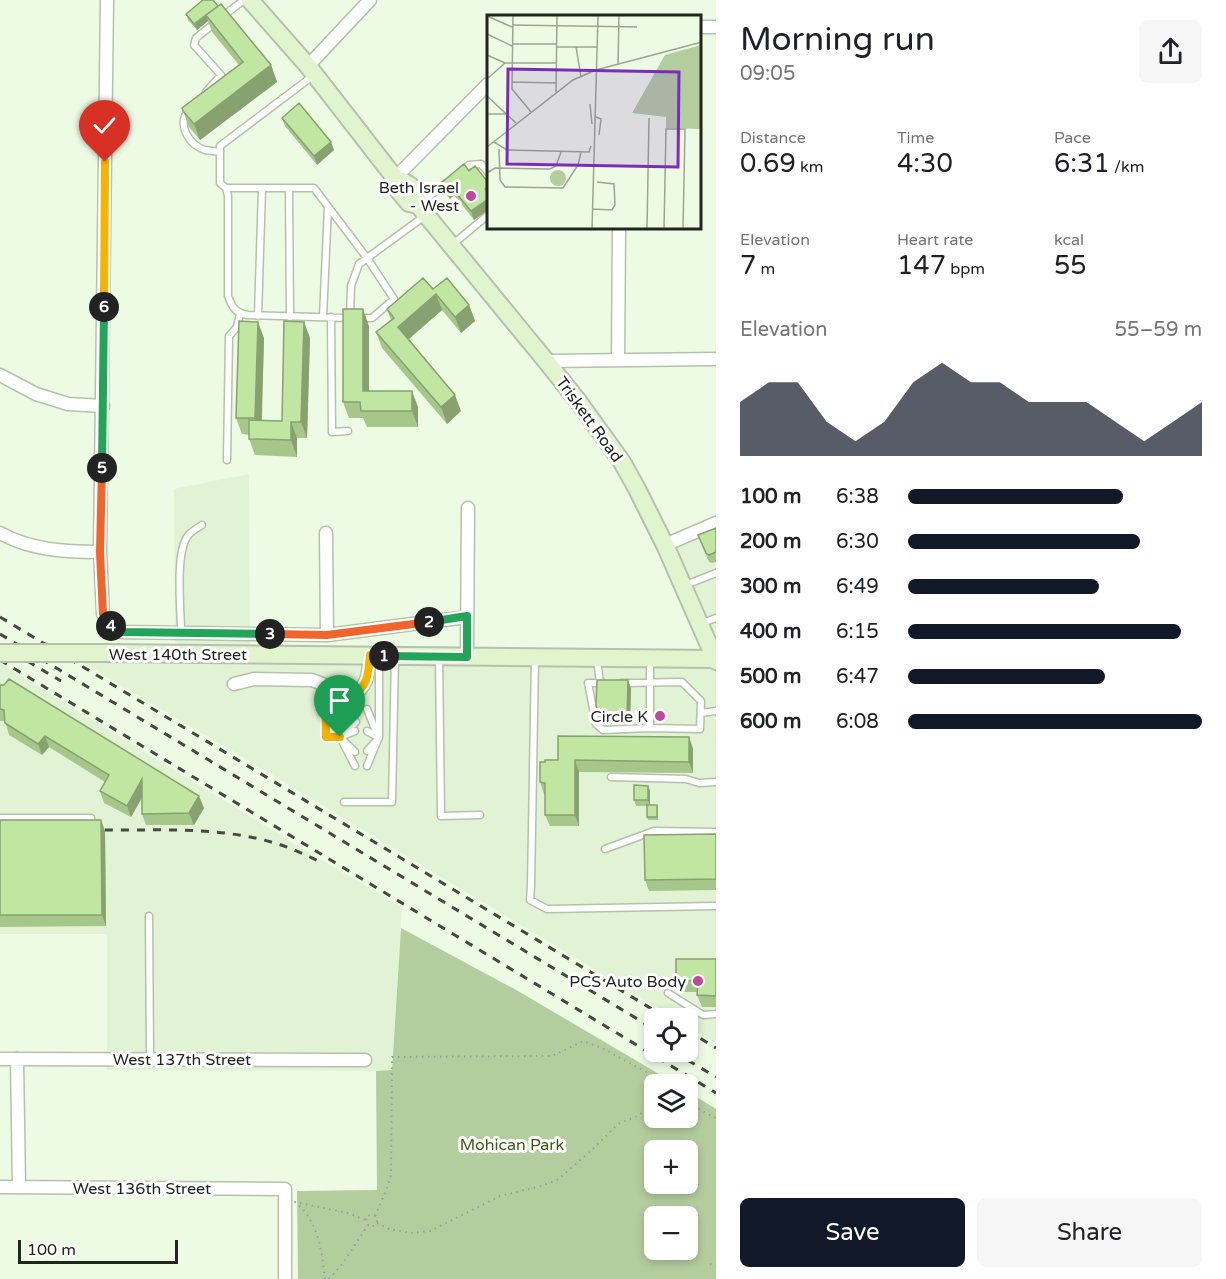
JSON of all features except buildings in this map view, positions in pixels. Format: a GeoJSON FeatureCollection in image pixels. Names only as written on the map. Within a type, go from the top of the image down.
{"type":"FeatureCollection","features":[{"type":"Feature","properties":{"kind":"main road","name":"Triskett Road"},"geometry":{"type":"LineString","coordinates":[[250,0],[312,70],[395,178],[409,184],[418,195],[422,210],[578,401],[622,462],[665,545],[683,586],[708,621],[716,660]]}},
{"type":"Feature","properties":{"kind":"main road","name":"West 140th Street"},"geometry":{"type":"LineString","coordinates":[[0,653],[716,660]]}},
{"type":"Feature","properties":{"kind":"street"},"geometry":{"type":"LineString","coordinates":[[107,0],[100,552],[103,614],[111,626],[122,632],[327,635],[467,616]]}},
{"type":"Feature","properties":{"kind":"street"},"geometry":{"type":"LineString","coordinates":[[312,70],[370,0]]}},
{"type":"Feature","properties":{"kind":"street"},"geometry":{"type":"LineString","coordinates":[[395,178],[487,85]]}},
{"type":"Feature","properties":{"kind":"street"},"geometry":{"type":"LineString","coordinates":[[618,360],[619,230]]}},
{"type":"Feature","properties":{"kind":"street"},"geometry":{"type":"LineString","coordinates":[[546,361],[716,359]]}},
{"type":"Feature","properties":{"kind":"street"},"geometry":{"type":"LineString","coordinates":[[0,375],[36,394],[68,404],[103,406]]}},
{"type":"Feature","properties":{"kind":"street"},"geometry":{"type":"LineString","coordinates":[[467,657],[468,508]]}},
{"type":"Feature","properties":{"kind":"street"},"geometry":{"type":"LineString","coordinates":[[665,545],[716,523]]}},
{"type":"Feature","properties":{"kind":"street"},"geometry":{"type":"LineString","coordinates":[[0,533],[39,548],[100,552]]}},
{"type":"Feature","properties":{"kind":"street"},"geometry":{"type":"LineString","coordinates":[[326,533],[327,635]]}},
{"type":"Feature","properties":{"kind":"street"},"geometry":{"type":"LineString","coordinates":[[234,684],[254,679],[312,680],[325,685],[336,694],[351,697],[359,692],[382,656]]}},
{"type":"Feature","properties":{"kind":"street","name":"West 137th Street"},"geometry":{"type":"LineString","coordinates":[[0,1059],[365,1060]]}},
{"type":"Feature","properties":{"kind":"street"},"geometry":{"type":"LineString","coordinates":[[17,1059],[19,1187]]}},
{"type":"Feature","properties":{"kind":"street","name":"West 136th Street"},"geometry":{"type":"LineString","coordinates":[[0,1187],[285,1189],[285,1279]]}},
{"type":"Feature","properties":{"kind":"lane"},"geometry":{"type":"LineString","coordinates":[[199,99],[221,75],[194,45],[196,38],[244,0]]}},
{"type":"Feature","properties":{"kind":"lane"},"geometry":{"type":"LineString","coordinates":[[226,188],[314,188],[367,258],[394,299],[372,318],[258,316],[240,314],[231,306],[228,296],[228,196],[226,188],[220,183],[220,146],[312,70]]}},
{"type":"Feature","properties":{"kind":"lane"},"geometry":{"type":"LineString","coordinates":[[192,107],[184,115],[183,128],[189,140],[205,150],[220,152]]}},
{"type":"Feature","properties":{"kind":"lane"},"geometry":{"type":"LineString","coordinates":[[350,318],[351,286],[359,264],[422,210],[469,165],[481,164],[487,171]]}},
{"type":"Feature","properties":{"kind":"lane"},"geometry":{"type":"LineString","coordinates":[[258,316],[262,188]]}},
{"type":"Feature","properties":{"kind":"lane"},"geometry":{"type":"LineString","coordinates":[[289,188],[290,316]]}},
{"type":"Feature","properties":{"kind":"lane"},"geometry":{"type":"LineString","coordinates":[[323,317],[328,207]]}},
{"type":"Feature","properties":{"kind":"lane"},"geometry":{"type":"LineString","coordinates":[[452,246],[487,216]]}},
{"type":"Feature","properties":{"kind":"lane"},"geometry":{"type":"LineString","coordinates":[[226,460],[229,336],[237,327],[240,314]]}},
{"type":"Feature","properties":{"kind":"lane"},"geometry":{"type":"LineString","coordinates":[[331,317],[332,432],[348,431]]}},
{"type":"Feature","properties":{"kind":"lane"},"geometry":{"type":"LineString","coordinates":[[181,633],[182,551],[188,535],[202,525]]}},
{"type":"Feature","properties":{"kind":"lane"},"geometry":{"type":"LineString","coordinates":[[683,586],[716,573]]}},
{"type":"Feature","properties":{"kind":"lane"},"geometry":{"type":"LineString","coordinates":[[367,766],[379,737],[382,656]]}},
{"type":"Feature","properties":{"kind":"lane"},"geometry":{"type":"LineString","coordinates":[[344,802],[392,802],[382,656]]}},
{"type":"Feature","properties":{"kind":"lane"},"geometry":{"type":"LineString","coordinates":[[439,656],[441,816],[480,815]]}},
{"type":"Feature","properties":{"kind":"lane"},"geometry":{"type":"LineString","coordinates":[[535,657],[530,900],[547,909],[716,906]]}},
{"type":"Feature","properties":{"kind":"lane"},"geometry":{"type":"LineString","coordinates":[[597,658],[600,683]]}},
{"type":"Feature","properties":{"kind":"lane"},"geometry":{"type":"LineString","coordinates":[[650,659],[650,728]]}},
{"type":"Feature","properties":{"kind":"lane"},"geometry":{"type":"LineString","coordinates":[[610,683],[588,683],[596,724],[603,730],[700,729],[701,701],[682,682],[620,682]]}},
{"type":"Feature","properties":{"kind":"lane"},"geometry":{"type":"LineString","coordinates":[[325,685],[326,737],[340,737],[356,731]]}},
{"type":"Feature","properties":{"kind":"lane"},"geometry":{"type":"LineString","coordinates":[[701,713],[716,711]]}},
{"type":"Feature","properties":{"kind":"lane"},"geometry":{"type":"LineString","coordinates":[[367,712],[379,737]]}},
{"type":"Feature","properties":{"kind":"lane"},"geometry":{"type":"LineString","coordinates":[[340,737],[356,715],[340,737]]}},
{"type":"Feature","properties":{"kind":"lane"},"geometry":{"type":"LineString","coordinates":[[368,722],[379,737]]}},
{"type":"Feature","properties":{"kind":"lane"},"geometry":{"type":"LineString","coordinates":[[367,731],[379,737]]}},
{"type":"Feature","properties":{"kind":"lane"},"geometry":{"type":"LineString","coordinates":[[340,737],[355,752],[340,737]]}},
{"type":"Feature","properties":{"kind":"lane"},"geometry":{"type":"LineString","coordinates":[[340,737],[355,766]]}},
{"type":"Feature","properties":{"kind":"lane"},"geometry":{"type":"LineString","coordinates":[[379,737],[367,752],[379,737]]}},
{"type":"Feature","properties":{"kind":"lane"},"geometry":{"type":"LineString","coordinates":[[612,777],[686,779],[699,783],[716,782]]}},
{"type":"Feature","properties":{"kind":"lane"},"geometry":{"type":"LineString","coordinates":[[0,818],[91,818]]}},
{"type":"Feature","properties":{"kind":"lane"},"geometry":{"type":"LineString","coordinates":[[604,849],[654,831],[716,832]]}},
{"type":"Feature","properties":{"kind":"lane"},"geometry":{"type":"LineString","coordinates":[[149,916],[150,1059]]}},
{"type":"Feature","properties":{"kind":"lane"},"geometry":{"type":"LineString","coordinates":[[668,993],[703,1015],[716,1014]]}},
{"type":"Feature","properties":{"kind":"path"},"geometry":{"type":"LineString","coordinates":[[376,1223],[375,1216],[391,1174],[392,1057],[552,1056],[583,1041],[604,1048],[650,1074]]}},
{"type":"Feature","properties":{"kind":"path"},"geometry":{"type":"LineString","coordinates":[[698,1108],[716,1118]]}},
{"type":"Feature","properties":{"kind":"path"},"geometry":{"type":"LineString","coordinates":[[376,1223],[389,1229],[411,1233],[430,1231],[500,1196],[557,1180],[618,1124],[644,1111]]}},
{"type":"Feature","properties":{"kind":"path"},"geometry":{"type":"LineString","coordinates":[[327,1279],[315,1228],[302,1208],[295,1202],[348,1213],[366,1220],[368,1225]]}},
{"type":"Feature","properties":{"kind":"path"},"geometry":{"type":"LineString","coordinates":[[366,1220],[368,1216],[375,1216]]}},
{"type":"Feature","properties":{"kind":"path"},"geometry":{"type":"LineString","coordinates":[[368,1225],[373,1226],[376,1223]]}},
{"type":"Feature","properties":{"kind":"path"},"geometry":{"type":"LineString","coordinates":[[327,1279],[343,1263],[368,1225]]}},
{"type":"Feature","properties":{"kind":"path"},"geometry":{"type":"LineString","coordinates":[[710,1264],[716,1266]]}},
{"type":"Feature","properties":{"kind":"shaded area"},"geometry":{"type":"Polygon","coordinates":[[[249,474],[250,658],[716,664],[716,1043],[698,1032],[698,1008],[658,1008],[59,649],[175,647],[174,489],[249,474]]]}},
{"type":"Feature","properties":{"kind":"shaded area"},"geometry":{"type":"Polygon","coordinates":[[[716,526],[716,653],[670,547],[716,526]]]}},
{"type":"Feature","properties":{"kind":"shaded area"},"geometry":{"type":"Polygon","coordinates":[[[0,663],[311,854],[402,907],[392,1070],[107,1070],[107,934],[0,934],[0,663]]]}},
{"type":"Feature","properties":{"kind":"green space","name":"Mohican Park"},"geometry":{"type":"Polygon","coordinates":[[[401,928],[518,991],[659,1074],[644,1074],[644,1128],[698,1128],[698,1098],[716,1109],[716,1279],[298,1279],[297,1191],[377,1190],[376,1071],[392,1070],[401,928]]]}},
{"type":"Feature","properties":{"kind":"railway"},"geometry":{"type":"LineString","coordinates":[[0,617],[650,1008]]}},
{"type":"Feature","properties":{"kind":"railway"},"geometry":{"type":"LineString","coordinates":[[0,634],[644,1023]]}},
{"type":"Feature","properties":{"kind":"railway"},"geometry":{"type":"LineString","coordinates":[[0,645],[61,681]]}},
{"type":"Feature","properties":{"kind":"railway"},"geometry":{"type":"LineString","coordinates":[[0,660],[716,1093]]}},
{"type":"Feature","properties":{"kind":"railway"},"geometry":{"type":"LineString","coordinates":[[89,830],[184,830],[231,834],[278,844],[321,862]]}},
{"type":"Feature","properties":{"kind":"railway"},"geometry":{"type":"LineString","coordinates":[[698,1037],[716,1048]]}},
{"type":"Feature","properties":{"kind":"railway"},"geometry":{"type":"LineString","coordinates":[[691,1062],[716,1077]]}},
{"type":"Feature","properties":{"kind":"place","name":"Beth Israel - West"},"geometry":{"type":"Point","coordinates":[471,196]}},
{"type":"Feature","properties":{"kind":"place","name":"Circle K"},"geometry":{"type":"Point","coordinates":[660,716]}},
{"type":"Feature","properties":{"kind":"place","name":"PCS Auto Body"},"geometry":{"type":"Point","coordinates":[698,981]}},
{"type":"Feature","properties":{"kind":"route"},"geometry":{"type":"LineString","coordinates":[[105,162],[100,552],[103,614],[111,626],[122,632],[327,635],[467,616],[467,657],[370,655],[367,680],[359,692],[351,697],[336,694],[325,685],[326,737],[340,737]]}}]}
